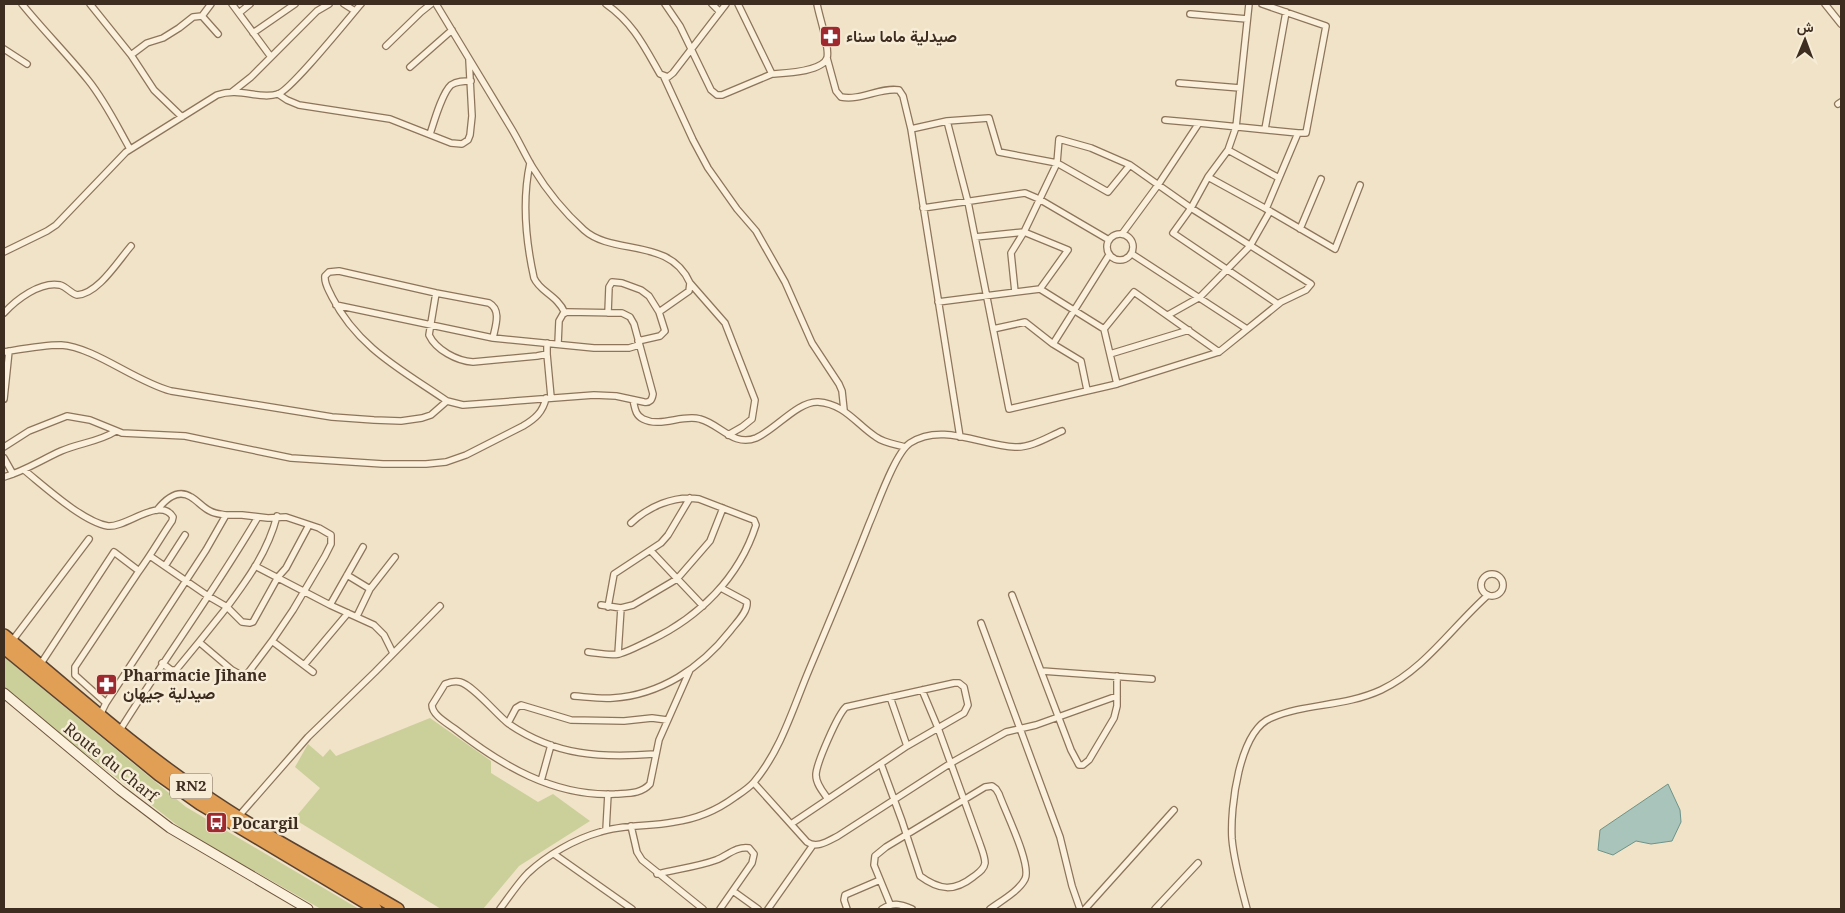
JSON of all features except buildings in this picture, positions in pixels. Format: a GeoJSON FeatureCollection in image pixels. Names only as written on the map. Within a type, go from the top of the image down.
{"type":"FeatureCollection","features":[{"type":"Feature","properties":{"kind":"highway","name":"RN2"},"geometry":{"type":"LineString","coordinates":[[6,641],[40,665],[163,766],[238,817],[398,909]]}},
{"type":"Feature","properties":{"kind":"highway","name":"RN2"},"geometry":{"type":"LineString","coordinates":[[6,641],[159,775],[200,804],[376,909]]}},
{"type":"Feature","properties":{"kind":"street"},"geometry":{"type":"LineString","coordinates":[[22,4],[88,80],[108,108],[130,149]]}},
{"type":"Feature","properties":{"kind":"street"},"geometry":{"type":"LineString","coordinates":[[90,4],[131,55],[154,90],[182,117]]}},
{"type":"Feature","properties":{"kind":"street"},"geometry":{"type":"LineString","coordinates":[[232,4],[271,57]]}},
{"type":"Feature","properties":{"kind":"street"},"geometry":{"type":"LineString","coordinates":[[239,13],[250,4]]}},
{"type":"Feature","properties":{"kind":"street"},"geometry":{"type":"LineString","coordinates":[[253,33],[294,4]]}},
{"type":"Feature","properties":{"kind":"street"},"geometry":{"type":"LineString","coordinates":[[232,92],[271,57],[317,11],[329,4]]}},
{"type":"Feature","properties":{"kind":"street"},"geometry":{"type":"LineString","coordinates":[[344,4],[355,10]]}},
{"type":"Feature","properties":{"kind":"street"},"geometry":{"type":"LineString","coordinates":[[4,252],[56,225],[130,149],[217,95],[232,92],[264,95],[278,94],[295,80],[361,4]]}},
{"type":"Feature","properties":{"kind":"street"},"geometry":{"type":"LineString","coordinates":[[386,46],[421,12],[432,4]]}},
{"type":"Feature","properties":{"kind":"street"},"geometry":{"type":"LineString","coordinates":[[436,4],[548,192],[586,231],[609,242],[654,252],[680,268],[690,283],[725,324],[755,400],[754,412],[750,421],[728,435]]}},
{"type":"Feature","properties":{"kind":"street"},"geometry":{"type":"LineString","coordinates":[[606,4],[622,16],[638,35],[660,74],[664,77],[708,168],[756,231],[780,272],[812,343],[839,384],[842,391],[844,410]]}},
{"type":"Feature","properties":{"kind":"street"},"geometry":{"type":"LineString","coordinates":[[665,4],[692,48],[711,90],[717,95],[731,92],[772,74],[796,72],[821,66],[827,58]]}},
{"type":"Feature","properties":{"kind":"street"},"geometry":{"type":"LineString","coordinates":[[712,4],[720,12]]}},
{"type":"Feature","properties":{"kind":"street"},"geometry":{"type":"LineString","coordinates":[[664,77],[671,76],[726,4]]}},
{"type":"Feature","properties":{"kind":"street"},"geometry":{"type":"LineString","coordinates":[[738,4],[772,74]]}},
{"type":"Feature","properties":{"kind":"street"},"geometry":{"type":"LineString","coordinates":[[817,4],[827,58],[836,91],[841,98],[849,99],[892,89],[900,90],[903,96],[911,129],[960,437]]}},
{"type":"Feature","properties":{"kind":"street"},"geometry":{"type":"LineString","coordinates":[[1249,4],[1236,126],[1228,150],[1208,177],[1191,208],[1173,233],[1278,304]]}},
{"type":"Feature","properties":{"kind":"street"},"geometry":{"type":"LineString","coordinates":[[1165,120],[1306,133],[1326,26],[1262,4]]}},
{"type":"Feature","properties":{"kind":"street"},"geometry":{"type":"LineString","coordinates":[[1825,4],[1841,24]]}},
{"type":"Feature","properties":{"kind":"street"},"geometry":{"type":"LineString","coordinates":[[202,16],[207,5]]}},
{"type":"Feature","properties":{"kind":"street"},"geometry":{"type":"LineString","coordinates":[[1265,129],[1286,12]]}},
{"type":"Feature","properties":{"kind":"street"},"geometry":{"type":"LineString","coordinates":[[1190,14],[1248,19]]}},
{"type":"Feature","properties":{"kind":"street"},"geometry":{"type":"LineString","coordinates":[[131,55],[147,43],[163,38],[180,28],[194,16],[202,16],[218,34]]}},
{"type":"Feature","properties":{"kind":"street"},"geometry":{"type":"LineString","coordinates":[[410,67],[452,30]]}},
{"type":"Feature","properties":{"kind":"street"},"geometry":{"type":"LineString","coordinates":[[4,49],[27,64]]}},
{"type":"Feature","properties":{"kind":"street"},"geometry":{"type":"LineString","coordinates":[[278,94],[287,100],[299,104],[390,119],[457,145],[468,140],[472,124],[469,58]]}},
{"type":"Feature","properties":{"kind":"street"},"geometry":{"type":"LineString","coordinates":[[430,134],[449,87],[457,82],[471,81]]}},
{"type":"Feature","properties":{"kind":"street"},"geometry":{"type":"LineString","coordinates":[[1179,83],[1240,88]]}},
{"type":"Feature","properties":{"kind":"street"},"geometry":{"type":"LineString","coordinates":[[911,129],[947,121],[989,118],[999,152],[1057,163],[1108,192],[1130,165]]}},
{"type":"Feature","properties":{"kind":"street"},"geometry":{"type":"LineString","coordinates":[[947,121],[968,202],[1009,409],[1117,384],[1219,352],[1278,304],[1306,290],[1311,284],[1191,208],[1130,165],[1091,148],[1059,139],[1057,163],[1024,232],[1011,252],[1015,292]]}},
{"type":"Feature","properties":{"kind":"street"},"geometry":{"type":"LineString","coordinates":[[1122,234],[1158,185],[1199,123]]}},
{"type":"Feature","properties":{"kind":"street"},"geometry":{"type":"LineString","coordinates":[[1168,315],[1200,297],[1250,246],[1268,210],[1298,132]]}},
{"type":"Feature","properties":{"kind":"street"},"geometry":{"type":"LineString","coordinates":[[1228,150],[1279,178]]}},
{"type":"Feature","properties":{"kind":"street"},"geometry":{"type":"LineString","coordinates":[[530,163],[526,198],[527,226],[534,278],[536,283],[561,305],[565,313]]}},
{"type":"Feature","properties":{"kind":"street"},"geometry":{"type":"LineString","coordinates":[[1208,177],[1335,249],[1360,185]]}},
{"type":"Feature","properties":{"kind":"street"},"geometry":{"type":"LineString","coordinates":[[1300,229],[1321,179]]}},
{"type":"Feature","properties":{"kind":"street"},"geometry":{"type":"LineString","coordinates":[[923,208],[1025,193],[1039,199],[1108,240]]}},
{"type":"Feature","properties":{"kind":"street"},"geometry":{"type":"LineString","coordinates":[[974,236],[1024,232],[1068,250],[1040,289]]}},
{"type":"Feature","properties":{"kind":"street"},"geometry":{"type":"LineString","coordinates":[[1117,234],[1128,236],[1132,242],[1132,254],[1121,260],[1114,259],[1107,250],[1108,240],[1117,234]]}},
{"type":"Feature","properties":{"kind":"street"},"geometry":{"type":"LineString","coordinates":[[4,313],[23,297],[47,286],[60,286],[77,295],[89,291],[107,275],[131,246]]}},
{"type":"Feature","properties":{"kind":"street"},"geometry":{"type":"LineString","coordinates":[[1132,254],[1247,328]]}},
{"type":"Feature","properties":{"kind":"street"},"geometry":{"type":"LineString","coordinates":[[1053,344],[1109,255]]}},
{"type":"Feature","properties":{"kind":"street"},"geometry":{"type":"LineString","coordinates":[[492,338],[497,318],[494,306],[490,303],[436,294],[349,273],[333,271],[327,273],[325,279],[336,305],[351,328],[377,353],[447,401],[463,405],[594,395],[616,396],[648,402],[652,397],[634,324],[630,317],[622,313],[565,313]]}},
{"type":"Feature","properties":{"kind":"street"},"geometry":{"type":"LineString","coordinates":[[336,305],[492,338],[594,348],[629,348],[664,333],[659,312],[649,296],[641,290],[615,281],[611,283],[609,287],[608,313]]}},
{"type":"Feature","properties":{"kind":"street"},"geometry":{"type":"LineString","coordinates":[[659,312],[688,291],[690,283]]}},
{"type":"Feature","properties":{"kind":"street"},"geometry":{"type":"LineString","coordinates":[[938,302],[1040,289],[1104,329],[1117,384]]}},
{"type":"Feature","properties":{"kind":"street"},"geometry":{"type":"LineString","coordinates":[[1104,329],[1134,292],[1219,352]]}},
{"type":"Feature","properties":{"kind":"street"},"geometry":{"type":"LineString","coordinates":[[436,294],[429,326],[429,335],[436,345],[456,358],[465,361],[493,361],[547,354]]}},
{"type":"Feature","properties":{"kind":"street"},"geometry":{"type":"LineString","coordinates":[[558,344],[559,321],[565,313]]}},
{"type":"Feature","properties":{"kind":"street"},"geometry":{"type":"LineString","coordinates":[[993,328],[1025,322],[1053,344],[1081,361],[1087,390]]}},
{"type":"Feature","properties":{"kind":"street"},"geometry":{"type":"LineString","coordinates":[[1110,354],[1189,330]]}},
{"type":"Feature","properties":{"kind":"street"},"geometry":{"type":"LineString","coordinates":[[4,447],[29,431],[67,416],[90,420],[116,431],[130,434],[170,434],[192,437],[309,460],[383,464],[446,462],[466,455],[523,426],[542,410],[548,398],[547,343]]}},
{"type":"Feature","properties":{"kind":"street"},"geometry":{"type":"LineString","coordinates":[[4,400],[6,351],[45,346],[70,347],[98,358],[146,383],[162,389],[332,417],[401,421],[431,415],[447,401]]}},
{"type":"Feature","properties":{"kind":"street"},"geometry":{"type":"LineString","coordinates":[[633,400],[636,412],[645,420],[662,421],[696,418],[713,424],[728,435],[739,439],[754,438],[778,425],[796,411],[813,403],[821,403],[844,410],[876,438],[905,447]]}},
{"type":"Feature","properties":{"kind":"street"},"geometry":{"type":"LineString","coordinates":[[4,477],[24,470],[62,450],[106,438],[116,431]]}},
{"type":"Feature","properties":{"kind":"street"},"geometry":{"type":"LineString","coordinates":[[500,909],[527,875],[554,854],[582,839],[606,830],[673,823],[700,816],[725,804],[754,783],[776,747],[844,589],[889,476],[905,447],[920,438],[934,436],[960,437],[1017,447],[1026,446],[1062,431]]}},
{"type":"Feature","properties":{"kind":"street"},"geometry":{"type":"LineString","coordinates":[[4,458],[13,474]]}},
{"type":"Feature","properties":{"kind":"street"},"geometry":{"type":"LineString","coordinates":[[24,470],[80,513],[99,524],[115,526],[146,512],[157,510],[171,514],[172,521],[74,670],[75,675],[106,703]]}},
{"type":"Feature","properties":{"kind":"street"},"geometry":{"type":"LineString","coordinates":[[157,510],[166,498],[185,494],[209,511],[226,515],[268,518],[277,516],[293,519],[331,535],[332,542],[293,610],[248,673],[242,675],[232,670],[199,642]]}},
{"type":"Feature","properties":{"kind":"street"},"geometry":{"type":"LineString","coordinates":[[608,607],[614,574],[651,551],[668,535],[690,498]]}},
{"type":"Feature","properties":{"kind":"street"},"geometry":{"type":"LineString","coordinates":[[588,652],[618,654],[664,634],[684,621],[721,588],[735,570],[746,551],[756,525],[754,520],[699,499],[690,498],[650,508],[631,523]]}},
{"type":"Feature","properties":{"kind":"street"},"geometry":{"type":"LineString","coordinates":[[601,605],[621,608],[633,605],[677,579],[710,541],[723,508]]}},
{"type":"Feature","properties":{"kind":"street"},"geometry":{"type":"LineString","coordinates":[[100,715],[226,515]]}},
{"type":"Feature","properties":{"kind":"street"},"geometry":{"type":"LineString","coordinates":[[162,663],[172,670],[176,670],[227,607],[268,544],[277,516]]}},
{"type":"Feature","properties":{"kind":"street"},"geometry":{"type":"LineString","coordinates":[[120,730],[162,663],[235,556],[258,517]]}},
{"type":"Feature","properties":{"kind":"street"},"geometry":{"type":"LineString","coordinates":[[150,556],[227,607],[242,622],[250,623],[257,616],[278,577],[286,568],[309,525]]}},
{"type":"Feature","properties":{"kind":"street"},"geometry":{"type":"LineString","coordinates":[[165,566],[185,535]]}},
{"type":"Feature","properties":{"kind":"street"},"geometry":{"type":"LineString","coordinates":[[6,641],[90,539]]}},
{"type":"Feature","properties":{"kind":"street"},"geometry":{"type":"LineString","coordinates":[[330,605],[363,547]]}},
{"type":"Feature","properties":{"kind":"street"},"geometry":{"type":"LineString","coordinates":[[651,551],[703,606]]}},
{"type":"Feature","properties":{"kind":"street"},"geometry":{"type":"LineString","coordinates":[[40,665],[114,552],[139,571]]}},
{"type":"Feature","properties":{"kind":"street"},"geometry":{"type":"LineString","coordinates":[[356,616],[370,589],[395,557]]}},
{"type":"Feature","properties":{"kind":"street"},"geometry":{"type":"LineString","coordinates":[[255,566],[330,605],[374,625],[388,641],[393,653]]}},
{"type":"Feature","properties":{"kind":"street"},"geometry":{"type":"LineString","coordinates":[[1247,909],[1233,849],[1232,813],[1245,749],[1254,731],[1269,718],[1300,710],[1351,701],[1374,693],[1396,681],[1429,656],[1454,628],[1488,596],[1498,595],[1503,589],[1502,579],[1497,574],[1490,574],[1482,580],[1482,591],[1488,596]]}},
{"type":"Feature","properties":{"kind":"street"},"geometry":{"type":"LineString","coordinates":[[347,575],[370,589]]}},
{"type":"Feature","properties":{"kind":"street"},"geometry":{"type":"LineString","coordinates":[[574,696],[598,698],[624,697],[669,683],[690,670],[728,634],[746,608],[747,602],[744,598],[721,588]]}},
{"type":"Feature","properties":{"kind":"street"},"geometry":{"type":"LineString","coordinates":[[1012,595],[1075,760],[1079,765],[1083,765],[1093,754],[1114,718],[1117,676]]}},
{"type":"Feature","properties":{"kind":"street"},"geometry":{"type":"LineString","coordinates":[[238,817],[308,737],[440,606]]}},
{"type":"Feature","properties":{"kind":"street"},"geometry":{"type":"LineString","coordinates":[[618,654],[621,608]]}},
{"type":"Feature","properties":{"kind":"street"},"geometry":{"type":"LineString","coordinates":[[305,664],[348,613]]}},
{"type":"Feature","properties":{"kind":"street"},"geometry":{"type":"LineString","coordinates":[[981,623],[1060,837],[1072,886],[1080,909]]}},
{"type":"Feature","properties":{"kind":"street"},"geometry":{"type":"LineString","coordinates":[[272,641],[305,664],[313,672]]}},
{"type":"Feature","properties":{"kind":"street"},"geometry":{"type":"LineString","coordinates":[[656,754],[592,755],[573,752],[551,745],[525,734],[508,723],[472,690],[460,682],[445,684],[432,705],[432,710],[437,715],[486,752],[522,774],[574,791],[608,794],[640,792],[650,784],[659,740],[690,670]]}},
{"type":"Feature","properties":{"kind":"street"},"geometry":{"type":"LineString","coordinates":[[1042,671],[1152,678]]}},
{"type":"Feature","properties":{"kind":"street"},"geometry":{"type":"LineString","coordinates":[[791,824],[907,746],[967,710],[968,699],[964,687],[959,683],[954,683],[855,704],[842,710],[823,753],[816,775],[820,788],[828,799]]}},
{"type":"Feature","properties":{"kind":"street"},"geometry":{"type":"LineString","coordinates":[[881,764],[920,876],[948,888],[959,886],[982,870],[985,862],[980,844],[952,763],[922,690]]}},
{"type":"Feature","properties":{"kind":"street","name":"Route du Charf"},"geometry":{"type":"LineString","coordinates":[[4,693],[120,790],[170,828],[308,909]]}},
{"type":"Feature","properties":{"kind":"street"},"geometry":{"type":"LineString","coordinates":[[754,783],[807,842],[813,845],[820,844],[838,836],[952,763],[1006,732],[1020,730],[1117,696]]}},
{"type":"Feature","properties":{"kind":"street"},"geometry":{"type":"LineString","coordinates":[[890,697],[907,746]]}},
{"type":"Feature","properties":{"kind":"street"},"geometry":{"type":"LineString","coordinates":[[508,723],[516,708],[521,705],[571,720],[624,721],[652,718],[667,720]]}},
{"type":"Feature","properties":{"kind":"street"},"geometry":{"type":"LineString","coordinates":[[540,781],[551,745]]}},
{"type":"Feature","properties":{"kind":"street"},"geometry":{"type":"LineString","coordinates":[[890,904],[874,862],[875,856],[886,847],[964,799],[985,787],[992,786],[996,789],[1027,865],[1027,872],[1022,883],[990,909]]}},
{"type":"Feature","properties":{"kind":"street"},"geometry":{"type":"LineString","coordinates":[[606,830],[608,794]]}},
{"type":"Feature","properties":{"kind":"street"},"geometry":{"type":"LineString","coordinates":[[1085,909],[1174,810]]}},
{"type":"Feature","properties":{"kind":"street"},"geometry":{"type":"LineString","coordinates":[[631,826],[637,852],[642,860],[702,909]]}},
{"type":"Feature","properties":{"kind":"street"},"geometry":{"type":"LineString","coordinates":[[768,909],[813,845]]}},
{"type":"Feature","properties":{"kind":"street"},"geometry":{"type":"LineString","coordinates":[[657,874],[716,860],[739,848],[749,848],[754,854],[754,858],[720,909]]}},
{"type":"Feature","properties":{"kind":"street"},"geometry":{"type":"LineString","coordinates":[[554,854],[632,909]]}},
{"type":"Feature","properties":{"kind":"street"},"geometry":{"type":"LineString","coordinates":[[1155,909],[1198,863]]}},
{"type":"Feature","properties":{"kind":"street"},"geometry":{"type":"LineString","coordinates":[[847,909],[844,900],[845,895],[880,880]]}},
{"type":"Feature","properties":{"kind":"street"},"geometry":{"type":"LineString","coordinates":[[733,891],[758,909]]}},
{"type":"Feature","properties":{"kind":"street"},"geometry":{"type":"LineString","coordinates":[[882,909],[890,904],[912,909]]}},
{"type":"Feature","properties":{"kind":"green space"},"geometry":{"type":"Polygon","coordinates":[[[4,657],[186,807],[359,909],[321,909],[186,832],[50,726],[4,687],[4,657]]]}},
{"type":"Feature","properties":{"kind":"green space"},"geometry":{"type":"Polygon","coordinates":[[[430,718],[491,761],[491,773],[538,802],[553,794],[590,821],[519,866],[483,909],[441,909],[294,819],[320,788],[295,767],[308,744],[323,757],[330,749],[336,756],[430,718]]]}},
{"type":"Feature","properties":{"kind":"water"},"geometry":{"type":"Polygon","coordinates":[[[1668,784],[1680,810],[1681,822],[1672,841],[1651,844],[1636,841],[1613,855],[1598,850],[1600,830],[1668,784]]]}},
{"type":"Feature","properties":{"kind":"place","name":"صيدلية ماما سناء"},"geometry":{"type":"Point","coordinates":[830,36]}},
{"type":"Feature","properties":{"kind":"place","name":"Pharmacie Jihane صيدلية جيهان"},"geometry":{"type":"Point","coordinates":[107,684]}},
{"type":"Feature","properties":{"kind":"place","name":"Pocargil"},"geometry":{"type":"Point","coordinates":[216,823]}}]}
